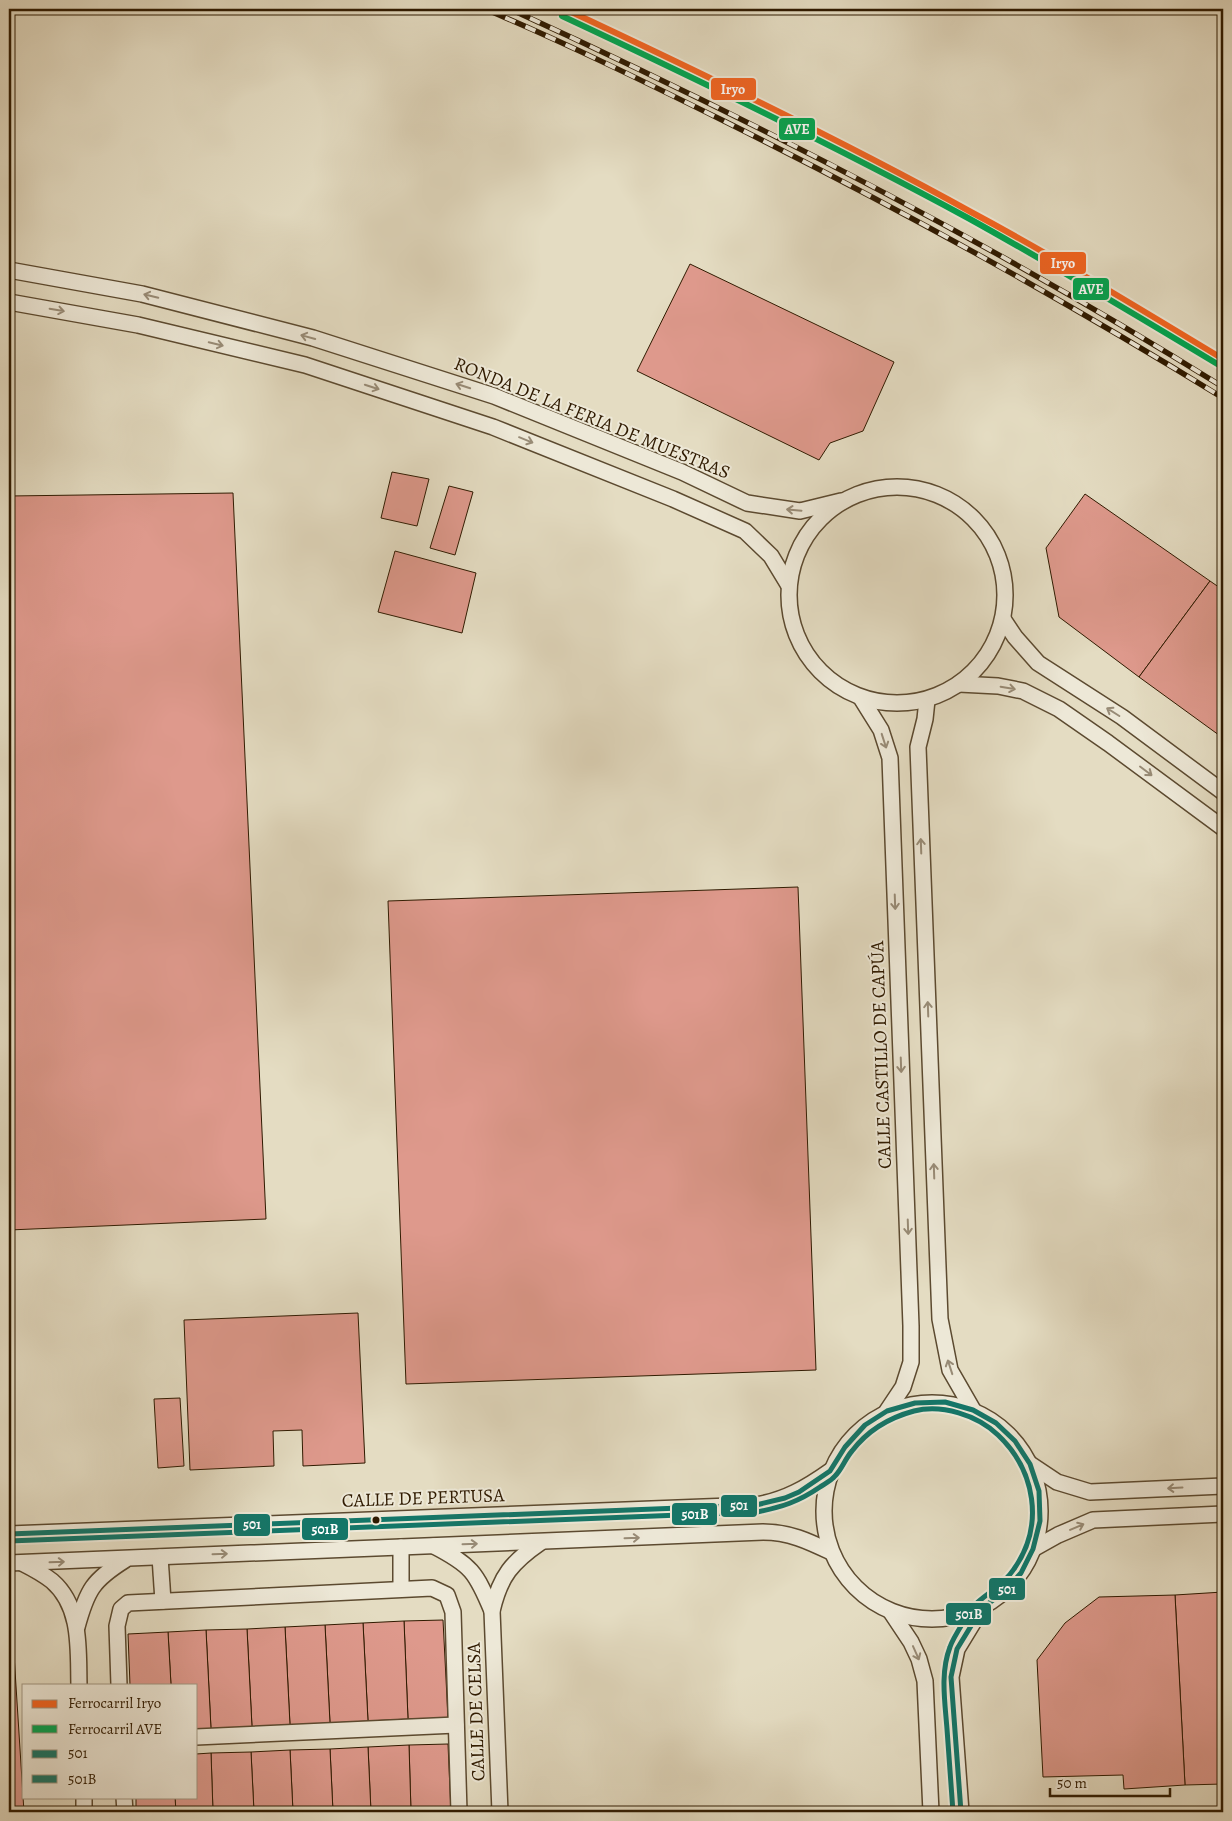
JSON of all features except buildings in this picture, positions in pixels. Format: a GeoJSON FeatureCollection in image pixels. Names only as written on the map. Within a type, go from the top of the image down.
{"type":"FeatureCollection","features":[{"type":"Feature","properties":{"kind":"street","name":"RONDA DE LA FERIA DE MUESTRAS"},"geometry":{"type":"LineString","coordinates":[[9,270],[142,294],[323,341],[494,396],[682,472],[747,504],[800,511],[841,501],[869,489],[899,486],[929,491],[957,504],[977,521],[992,542],[1002,567],[1005,593],[1003,619],[994,644],[979,666],[959,684],[927,700],[900,704],[880,703],[861,698],[835,685],[814,666],[798,641],[789,613],[788,584],[797,551],[815,522],[841,501]]}},
{"type":"Feature","properties":{"kind":"street","name":"RONDA DE LA FERIA DE MUESTRAS"},"geometry":{"type":"LineString","coordinates":[[9,302],[138,325],[305,365],[493,427],[673,499],[745,531],[771,556],[788,584]]}},
{"type":"Feature","properties":{"kind":"street"},"geometry":{"type":"LineString","coordinates":[[1003,619],[1015,637],[1038,663],[1122,718],[1223,792]]}},
{"type":"Feature","properties":{"kind":"street","name":"RONDA DE LA FERIA DE MUESTRAS"},"geometry":{"type":"LineString","coordinates":[[959,684],[998,686],[1023,691],[1059,709],[1108,742],[1223,828]]}},
{"type":"Feature","properties":{"kind":"street","name":"CALLE CASTILLO DE CAPÚA"},"geometry":{"type":"LineString","coordinates":[[861,698],[881,730],[890,758],[911,1326],[911,1362],[903,1388],[887,1410]]}},
{"type":"Feature","properties":{"kind":"street"},"geometry":{"type":"LineString","coordinates":[[927,700],[925,719],[918,747],[940,1319],[950,1370],[973,1410]]}},
{"type":"Feature","properties":{"kind":"street"},"geometry":{"type":"LineString","coordinates":[[915,1402],[945,1402],[973,1410],[1003,1429],[1015,1441],[1030,1464],[1039,1492],[1040,1521],[1033,1549],[1021,1573],[1003,1593],[982,1608],[952,1618],[921,1619],[891,1612],[866,1597],[845,1577],[831,1552],[823,1516],[823,1498],[830,1471],[845,1447],[865,1425],[887,1410],[915,1402]]}},
{"type":"Feature","properties":{"kind":"street"},"geometry":{"type":"LineString","coordinates":[[1030,1464],[1057,1482],[1090,1492],[1223,1486]]}},
{"type":"Feature","properties":{"kind":"street","name":"CALLE DE PERTUSA"},"geometry":{"type":"LineString","coordinates":[[9,1534],[756,1505],[785,1498],[799,1492],[830,1471]]}},
{"type":"Feature","properties":{"kind":"street"},"geometry":{"type":"LineString","coordinates":[[1033,1549],[1058,1535],[1093,1520],[1223,1514]]}},
{"type":"Feature","properties":{"kind":"street"},"geometry":{"type":"LineString","coordinates":[[15,1563],[774,1532],[802,1538],[831,1552]]}},
{"type":"Feature","properties":{"kind":"street","name":"CALLE DE CELSA"},"geometry":{"type":"LineString","coordinates":[[500,1812],[492,1611],[501,1581],[509,1569],[521,1556],[541,1542]]}},
{"type":"Feature","properties":{"kind":"street","name":"CALLE DE CELSA"},"geometry":{"type":"LineString","coordinates":[[433,1546],[453,1556],[468,1567],[478,1578],[492,1611]]}},
{"type":"Feature","properties":{"kind":"street"},"geometry":{"type":"LineString","coordinates":[[400,1547],[401,1589]]}},
{"type":"Feature","properties":{"kind":"street"},"geometry":{"type":"LineString","coordinates":[[160,1557],[163,1601]]}},
{"type":"Feature","properties":{"kind":"street"},"geometry":{"type":"LineString","coordinates":[[79,1684],[77,1627],[86,1598],[92,1587],[109,1570],[126,1559]]}},
{"type":"Feature","properties":{"kind":"street"},"geometry":{"type":"LineString","coordinates":[[15,1563],[52,1582],[62,1592],[77,1627]]}},
{"type":"Feature","properties":{"kind":"street"},"geometry":{"type":"LineString","coordinates":[[120,1684],[117,1626],[121,1609],[128,1603],[432,1588],[447,1595],[453,1612],[459,1812]]}},
{"type":"Feature","properties":{"kind":"street"},"geometry":{"type":"LineString","coordinates":[[961,1812],[951,1677],[956,1649],[982,1608]]}},
{"type":"Feature","properties":{"kind":"street"},"geometry":{"type":"LineString","coordinates":[[891,1612],[911,1642],[919,1659],[925,1681],[931,1812]]}},
{"type":"Feature","properties":{"kind":"street"},"geometry":{"type":"LineString","coordinates":[[198,1737],[456,1725]]}},
{"type":"Feature","properties":{"kind":"street"},"geometry":{"type":"LineString","coordinates":[[84,1798],[84,1812]]}},
{"type":"Feature","properties":{"kind":"street"},"geometry":{"type":"LineString","coordinates":[[124,1798],[125,1812]]}},
{"type":"Feature","properties":{"kind":"railway"},"geometry":{"type":"LineString","coordinates":[[485,9],[635,77],[851,186],[1101,324],[1223,398]]}},
{"type":"Feature","properties":{"kind":"railway"},"geometry":{"type":"LineString","coordinates":[[510,9],[693,95],[872,186],[1049,283],[1223,387]]}},
{"type":"Feature","properties":{"kind":"rail line","name":"Iryo"},"geometry":{"type":"LineString","coordinates":[[565,9],[668,57],[871,158],[1003,229],[1223,359]]}},
{"type":"Feature","properties":{"kind":"rail line","name":"AVE"},"geometry":{"type":"LineString","coordinates":[[562,16],[665,64],[918,191],[1031,254],[1219,365]]}},
{"type":"Feature","properties":{"kind":"transit line","name":"501"},"geometry":{"type":"LineString","coordinates":[[9,1534],[756,1505],[785,1498],[799,1492],[830,1471],[845,1447],[865,1425],[887,1411],[915,1403],[945,1402],[973,1410],[996,1423],[1015,1441],[1030,1464],[1039,1491],[1040,1521],[1033,1549],[1021,1573],[1003,1593],[982,1608],[957,1649],[951,1677],[961,1812]]}},
{"type":"Feature","properties":{"kind":"transit line","name":"501B"},"geometry":{"type":"LineString","coordinates":[[9,1541],[757,1512],[797,1500],[830,1481],[858,1444],[887,1421],[925,1409],[947,1410],[959,1413],[990,1428],[1011,1449],[1027,1481],[1032,1499],[1032,1516],[1030,1534],[1024,1552],[1014,1569],[1002,1583],[975,1605],[955,1637],[947,1657],[944,1688],[953,1812]]}}]}
